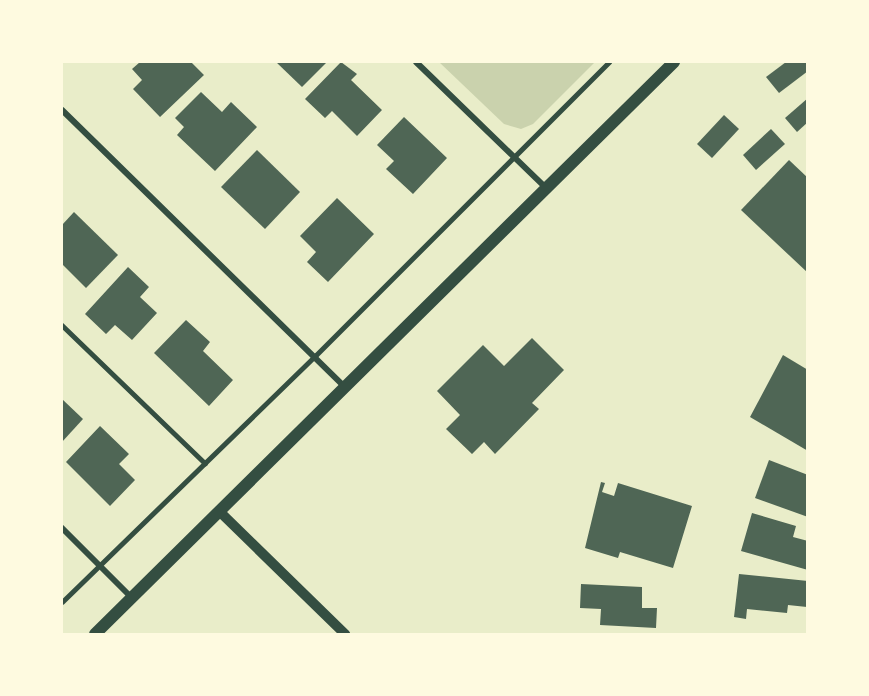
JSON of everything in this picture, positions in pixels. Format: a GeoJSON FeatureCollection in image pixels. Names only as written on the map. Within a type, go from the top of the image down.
{"type":"FeatureCollection","features":[{"type":"Feature","properties":{"kind":"main road"},"geometry":{"type":"LineString","coordinates":[[95,634],[674,62]]}},
{"type":"Feature","properties":{"kind":"street"},"geometry":{"type":"LineString","coordinates":[[416,62],[546,188]]}},
{"type":"Feature","properties":{"kind":"street"},"geometry":{"type":"LineString","coordinates":[[62,110],[346,387]]}},
{"type":"Feature","properties":{"kind":"street"},"geometry":{"type":"LineString","coordinates":[[220,512],[345,634]]}},
{"type":"Feature","properties":{"kind":"street"},"geometry":{"type":"LineString","coordinates":[[62,528],[132,598]]}},
{"type":"Feature","properties":{"kind":"lane"},"geometry":{"type":"LineString","coordinates":[[62,602],[315,356],[609,62]]}},
{"type":"Feature","properties":{"kind":"lane"},"geometry":{"type":"LineString","coordinates":[[62,325],[205,463]]}},
{"type":"Feature","properties":{"kind":"green space"},"geometry":{"type":"Polygon","coordinates":[[[439,62],[595,62],[533,124],[521,129],[504,124],[439,62]]]}},
{"type":"Feature","properties":{"kind":"building"},"geometry":{"type":"Polygon","coordinates":[[[140,62],[191,62],[204,75],[160,117],[133,89],[142,80],[132,69],[140,62]]]}},
{"type":"Feature","properties":{"kind":"building"},"geometry":{"type":"Polygon","coordinates":[[[276,62],[327,62],[302,87],[276,62]]]}},
{"type":"Feature","properties":{"kind":"building"},"geometry":{"type":"Polygon","coordinates":[[[341,62],[357,74],[351,80],[382,110],[357,136],[332,111],[325,118],[305,99],[341,62]]]}},
{"type":"Feature","properties":{"kind":"building"},"geometry":{"type":"Polygon","coordinates":[[[786,62],[808,62],[808,71],[779,93],[766,77],[786,62]]]}},
{"type":"Feature","properties":{"kind":"building"},"geometry":{"type":"Polygon","coordinates":[[[201,92],[222,112],[231,102],[257,127],[215,171],[177,135],[184,127],[175,118],[201,92]]]}},
{"type":"Feature","properties":{"kind":"building"},"geometry":{"type":"Polygon","coordinates":[[[808,98],[808,122],[797,132],[785,118],[808,98]]]}},
{"type":"Feature","properties":{"kind":"building"},"geometry":{"type":"Polygon","coordinates":[[[724,115],[739,129],[712,158],[697,144],[724,115]]]}},
{"type":"Feature","properties":{"kind":"building"},"geometry":{"type":"Polygon","coordinates":[[[404,117],[447,158],[413,194],[386,169],[394,161],[377,145],[404,117]]]}},
{"type":"Feature","properties":{"kind":"building"},"geometry":{"type":"Polygon","coordinates":[[[771,129],[785,144],[756,170],[743,155],[771,129]]]}},
{"type":"Feature","properties":{"kind":"building"},"geometry":{"type":"Polygon","coordinates":[[[257,150],[300,192],[265,229],[221,187],[257,150]]]}},
{"type":"Feature","properties":{"kind":"building"},"geometry":{"type":"Polygon","coordinates":[[[789,160],[808,178],[808,273],[741,210],[789,160]]]}},
{"type":"Feature","properties":{"kind":"building"},"geometry":{"type":"Polygon","coordinates":[[[337,198],[374,234],[328,282],[307,262],[316,252],[300,236],[337,198]]]}},
{"type":"Feature","properties":{"kind":"building"},"geometry":{"type":"Polygon","coordinates":[[[74,212],[118,255],[86,288],[62,264],[62,225],[74,212]]]}},
{"type":"Feature","properties":{"kind":"building"},"geometry":{"type":"Polygon","coordinates":[[[128,267],[149,287],[140,297],[157,313],[132,340],[115,325],[106,334],[85,314],[128,267]]]}},
{"type":"Feature","properties":{"kind":"building"},"geometry":{"type":"Polygon","coordinates":[[[186,320],[210,342],[203,351],[233,380],[209,406],[154,353],[186,320]]]}},
{"type":"Feature","properties":{"kind":"building"},"geometry":{"type":"Polygon","coordinates":[[[532,338],[564,370],[532,403],[539,409],[495,454],[484,442],[472,454],[446,429],[460,415],[437,391],[483,345],[504,366],[532,338]]]}},
{"type":"Feature","properties":{"kind":"building"},"geometry":{"type":"Polygon","coordinates":[[[783,355],[808,370],[808,451],[750,417],[783,355]]]}},
{"type":"Feature","properties":{"kind":"building"},"geometry":{"type":"Polygon","coordinates":[[[62,399],[83,419],[62,442],[62,399]]]}},
{"type":"Feature","properties":{"kind":"building"},"geometry":{"type":"Polygon","coordinates":[[[100,426],[129,454],[119,464],[135,480],[110,506],[66,462],[100,426]]]}},
{"type":"Feature","properties":{"kind":"building"},"geometry":{"type":"Polygon","coordinates":[[[769,460],[808,475],[808,517],[755,498],[769,460]]]}},
{"type":"Feature","properties":{"kind":"building"},"geometry":{"type":"Polygon","coordinates":[[[601,482],[605,483],[602,492],[614,496],[618,483],[692,506],[673,568],[620,552],[618,558],[585,548],[601,482]]]}},
{"type":"Feature","properties":{"kind":"building"},"geometry":{"type":"Polygon","coordinates":[[[752,513],[796,526],[793,537],[808,541],[808,570],[741,551],[752,513]]]}},
{"type":"Feature","properties":{"kind":"building"},"geometry":{"type":"Polygon","coordinates":[[[739,574],[808,581],[807,607],[788,605],[787,613],[747,609],[746,619],[734,617],[739,574]]]}},
{"type":"Feature","properties":{"kind":"building"},"geometry":{"type":"Polygon","coordinates":[[[581,584],[642,587],[642,608],[657,608],[656,628],[600,625],[601,609],[580,608],[581,584]]]}}]}
